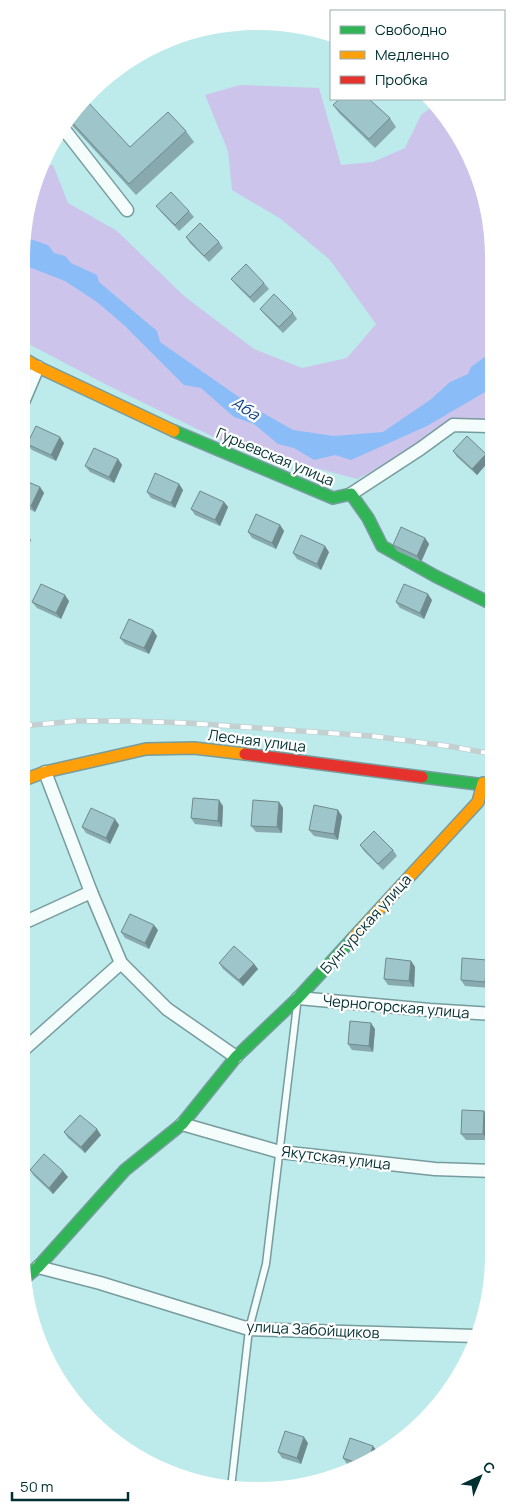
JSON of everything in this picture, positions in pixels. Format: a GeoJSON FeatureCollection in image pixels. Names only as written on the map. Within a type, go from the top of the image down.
{"type":"FeatureCollection","features":[{"type":"Feature","properties":{"kind":"street"},"geometry":{"type":"LineString","coordinates":[[67,133],[127,210]]}},
{"type":"Feature","properties":{"kind":"street","name":"Гурьевская улица"},"geometry":{"type":"LineString","coordinates":[[30,362],[171,430],[333,498],[351,494],[368,518],[382,546],[435,576],[485,601]]}},
{"type":"Feature","properties":{"kind":"street"},"geometry":{"type":"LineString","coordinates":[[30,386],[38,367]]}},
{"type":"Feature","properties":{"kind":"street"},"geometry":{"type":"LineString","coordinates":[[351,494],[453,425],[485,426]]}},
{"type":"Feature","properties":{"kind":"street","name":"Лесная улица"},"geometry":{"type":"LineString","coordinates":[[30,778],[46,772],[146,749],[194,748],[485,785]]}},
{"type":"Feature","properties":{"kind":"street"},"geometry":{"type":"LineString","coordinates":[[46,772],[120,963],[167,1009],[236,1057]]}},
{"type":"Feature","properties":{"kind":"street","name":"Бунгурская улица"},"geometry":{"type":"LineString","coordinates":[[31,1273],[125,1170],[182,1124],[236,1057],[298,998],[478,802],[485,790]]}},
{"type":"Feature","properties":{"kind":"street"},"geometry":{"type":"LineString","coordinates":[[30,920],[91,892]]}},
{"type":"Feature","properties":{"kind":"street"},"geometry":{"type":"LineString","coordinates":[[30,1044],[120,963]]}},
{"type":"Feature","properties":{"kind":"street","name":"Черногорская улица"},"geometry":{"type":"LineString","coordinates":[[298,998],[485,1013]]}},
{"type":"Feature","properties":{"kind":"street","name":"Якутская улица"},"geometry":{"type":"LineString","coordinates":[[182,1124],[280,1152],[435,1169],[485,1171]]}},
{"type":"Feature","properties":{"kind":"street","name":"улица Забойщиков"},"geometry":{"type":"LineString","coordinates":[[38,1267],[100,1283],[249,1329],[470,1336]]}},
{"type":"Feature","properties":{"kind":"lane"},"geometry":{"type":"LineString","coordinates":[[232,1481],[249,1329],[266,1264],[298,998]]}},
{"type":"Feature","properties":{"kind":"shaded area"},"geometry":{"type":"Polygon","coordinates":[[[240,85],[319,88],[341,165],[373,162],[405,148],[421,115],[430,108],[447,131],[462,157],[473,184],[481,213],[485,243],[485,424],[475,419],[357,479],[230,445],[105,384],[30,345],[30,243],[34,213],[49,165],[53,165],[68,203],[117,231],[184,296],[254,349],[302,368],[347,358],[376,324],[330,260],[281,219],[232,190],[228,151],[205,95],[240,85]]]}},
{"type":"Feature","properties":{"kind":"water","name":"Аба"},"geometry":{"type":"Polygon","coordinates":[[[31,239],[48,245],[54,253],[65,256],[71,263],[97,275],[99,282],[157,331],[160,342],[256,409],[293,430],[334,436],[383,432],[430,400],[450,382],[468,374],[471,367],[485,357],[485,392],[427,426],[351,460],[335,455],[314,460],[294,448],[278,444],[254,424],[234,417],[201,388],[184,385],[124,325],[97,302],[65,281],[30,267],[31,239]]]}},
{"type":"Feature","properties":{"kind":"building"},"geometry":{"type":"Polygon","coordinates":[[[338,100],[370,100],[390,118],[369,139],[333,105],[338,100]]]}},
{"type":"Feature","properties":{"kind":"building"},"geometry":{"type":"Polygon","coordinates":[[[90,104],[130,147],[168,112],[186,131],[129,184],[73,124],[90,104]]]}},
{"type":"Feature","properties":{"kind":"building"},"geometry":{"type":"Polygon","coordinates":[[[171,192],[189,211],[175,225],[156,206],[171,192]]]}},
{"type":"Feature","properties":{"kind":"building"},"geometry":{"type":"Polygon","coordinates":[[[200,223],[219,242],[204,256],[186,237],[200,223]]]}},
{"type":"Feature","properties":{"kind":"building"},"geometry":{"type":"Polygon","coordinates":[[[246,264],[264,283],[250,297],[231,279],[246,264]]]}},
{"type":"Feature","properties":{"kind":"building"},"geometry":{"type":"Polygon","coordinates":[[[274,294],[293,313],[279,327],[260,309],[274,294]]]}},
{"type":"Feature","properties":{"kind":"building"},"geometry":{"type":"Polygon","coordinates":[[[36,426],[60,437],[51,455],[30,445],[30,438],[36,426]]]}},
{"type":"Feature","properties":{"kind":"building"},"geometry":{"type":"Polygon","coordinates":[[[467,436],[485,455],[472,469],[453,451],[467,436]]]}},
{"type":"Feature","properties":{"kind":"building"},"geometry":{"type":"Polygon","coordinates":[[[94,448],[118,459],[109,477],[85,466],[94,448]]]}},
{"type":"Feature","properties":{"kind":"building"},"geometry":{"type":"Polygon","coordinates":[[[155,473],[179,484],[171,503],[147,492],[155,473]]]}},
{"type":"Feature","properties":{"kind":"building"},"geometry":{"type":"Polygon","coordinates":[[[30,483],[40,487],[30,506],[30,483]]]}},
{"type":"Feature","properties":{"kind":"building"},"geometry":{"type":"Polygon","coordinates":[[[200,491],[224,502],[215,520],[191,509],[200,491]]]}},
{"type":"Feature","properties":{"kind":"building"},"geometry":{"type":"Polygon","coordinates":[[[256,514],[280,525],[272,543],[248,532],[256,514]]]}},
{"type":"Feature","properties":{"kind":"building"},"geometry":{"type":"Polygon","coordinates":[[[401,527],[425,538],[417,556],[393,545],[401,527]]]}},
{"type":"Feature","properties":{"kind":"building"},"geometry":{"type":"Polygon","coordinates":[[[301,535],[325,546],[317,564],[293,553],[301,535]]]}},
{"type":"Feature","properties":{"kind":"building"},"geometry":{"type":"Polygon","coordinates":[[[41,584],[65,595],[56,613],[32,602],[41,584]]]}},
{"type":"Feature","properties":{"kind":"building"},"geometry":{"type":"Polygon","coordinates":[[[404,584],[428,594],[420,613],[396,602],[404,584]]]}},
{"type":"Feature","properties":{"kind":"building"},"geometry":{"type":"Polygon","coordinates":[[[129,619],[153,630],[144,648],[120,638],[129,619]]]}},
{"type":"Feature","properties":{"kind":"building"},"geometry":{"type":"Polygon","coordinates":[[[193,798],[219,800],[218,821],[191,818],[193,798]]]}},
{"type":"Feature","properties":{"kind":"building"},"geometry":{"type":"Polygon","coordinates":[[[253,800],[279,802],[277,827],[251,826],[253,800]]]}},
{"type":"Feature","properties":{"kind":"building"},"geometry":{"type":"Polygon","coordinates":[[[314,805],[338,810],[334,834],[309,830],[314,805]]]}},
{"type":"Feature","properties":{"kind":"building"},"geometry":{"type":"Polygon","coordinates":[[[91,808],[115,819],[106,838],[82,827],[91,808]]]}},
{"type":"Feature","properties":{"kind":"building"},"geometry":{"type":"Polygon","coordinates":[[[374,831],[393,850],[378,864],[360,845],[374,831]]]}},
{"type":"Feature","properties":{"kind":"building"},"geometry":{"type":"Polygon","coordinates":[[[130,914],[154,925],[145,943],[121,932],[130,914]]]}},
{"type":"Feature","properties":{"kind":"building"},"geometry":{"type":"Polygon","coordinates":[[[234,946],[254,964],[239,980],[219,963],[234,946]]]}},
{"type":"Feature","properties":{"kind":"building"},"geometry":{"type":"Polygon","coordinates":[[[386,958],[411,961],[409,981],[384,979],[386,958]]]}},
{"type":"Feature","properties":{"kind":"building"},"geometry":{"type":"Polygon","coordinates":[[[462,958],[485,960],[485,982],[461,980],[462,958]]]}},
{"type":"Feature","properties":{"kind":"building"},"geometry":{"type":"Polygon","coordinates":[[[350,1021],[371,1023],[369,1046],[348,1044],[350,1021]]]}},
{"type":"Feature","properties":{"kind":"building"},"geometry":{"type":"Polygon","coordinates":[[[462,1110],[484,1111],[483,1134],[461,1134],[462,1110]]]}},
{"type":"Feature","properties":{"kind":"building"},"geometry":{"type":"Polygon","coordinates":[[[80,1115],[97,1129],[81,1147],[64,1132],[80,1115]]]}},
{"type":"Feature","properties":{"kind":"building"},"geometry":{"type":"Polygon","coordinates":[[[44,1154],[63,1171],[49,1188],[30,1170],[44,1154]]]}},
{"type":"Feature","properties":{"kind":"building"},"geometry":{"type":"Polygon","coordinates":[[[285,1431],[304,1437],[297,1458],[278,1452],[285,1431]]]}},
{"type":"Feature","properties":{"kind":"building"},"geometry":{"type":"Polygon","coordinates":[[[350,1438],[373,1446],[371,1452],[353,1461],[343,1458],[350,1438]]]}},
{"type":"Feature","properties":{"kind":"railway"},"geometry":{"type":"LineString","coordinates":[[30,725],[77,721],[187,723],[372,736],[485,753]]}},
{"type":"Feature","properties":{"kind":"traffic: fast"},"geometry":{"type":"LineString","coordinates":[[174,431],[333,498],[351,494],[368,518],[382,546],[435,576],[485,601]]}},
{"type":"Feature","properties":{"kind":"traffic: fast"},"geometry":{"type":"LineString","coordinates":[[422,777],[485,785]]}},
{"type":"Feature","properties":{"kind":"traffic: fast"},"geometry":{"type":"LineString","coordinates":[[31,1273],[125,1170],[182,1124],[236,1057],[298,998],[353,938]]}},
{"type":"Feature","properties":{"kind":"traffic: slow"},"geometry":{"type":"LineString","coordinates":[[30,362],[174,431]]}},
{"type":"Feature","properties":{"kind":"traffic: slow"},"geometry":{"type":"LineString","coordinates":[[30,778],[45,772],[146,749],[194,748],[245,754]]}},
{"type":"Feature","properties":{"kind":"traffic: slow"},"geometry":{"type":"LineString","coordinates":[[353,938],[478,802],[483,783]]}},
{"type":"Feature","properties":{"kind":"traffic: jam"},"geometry":{"type":"LineString","coordinates":[[245,754],[422,777]]}}]}
